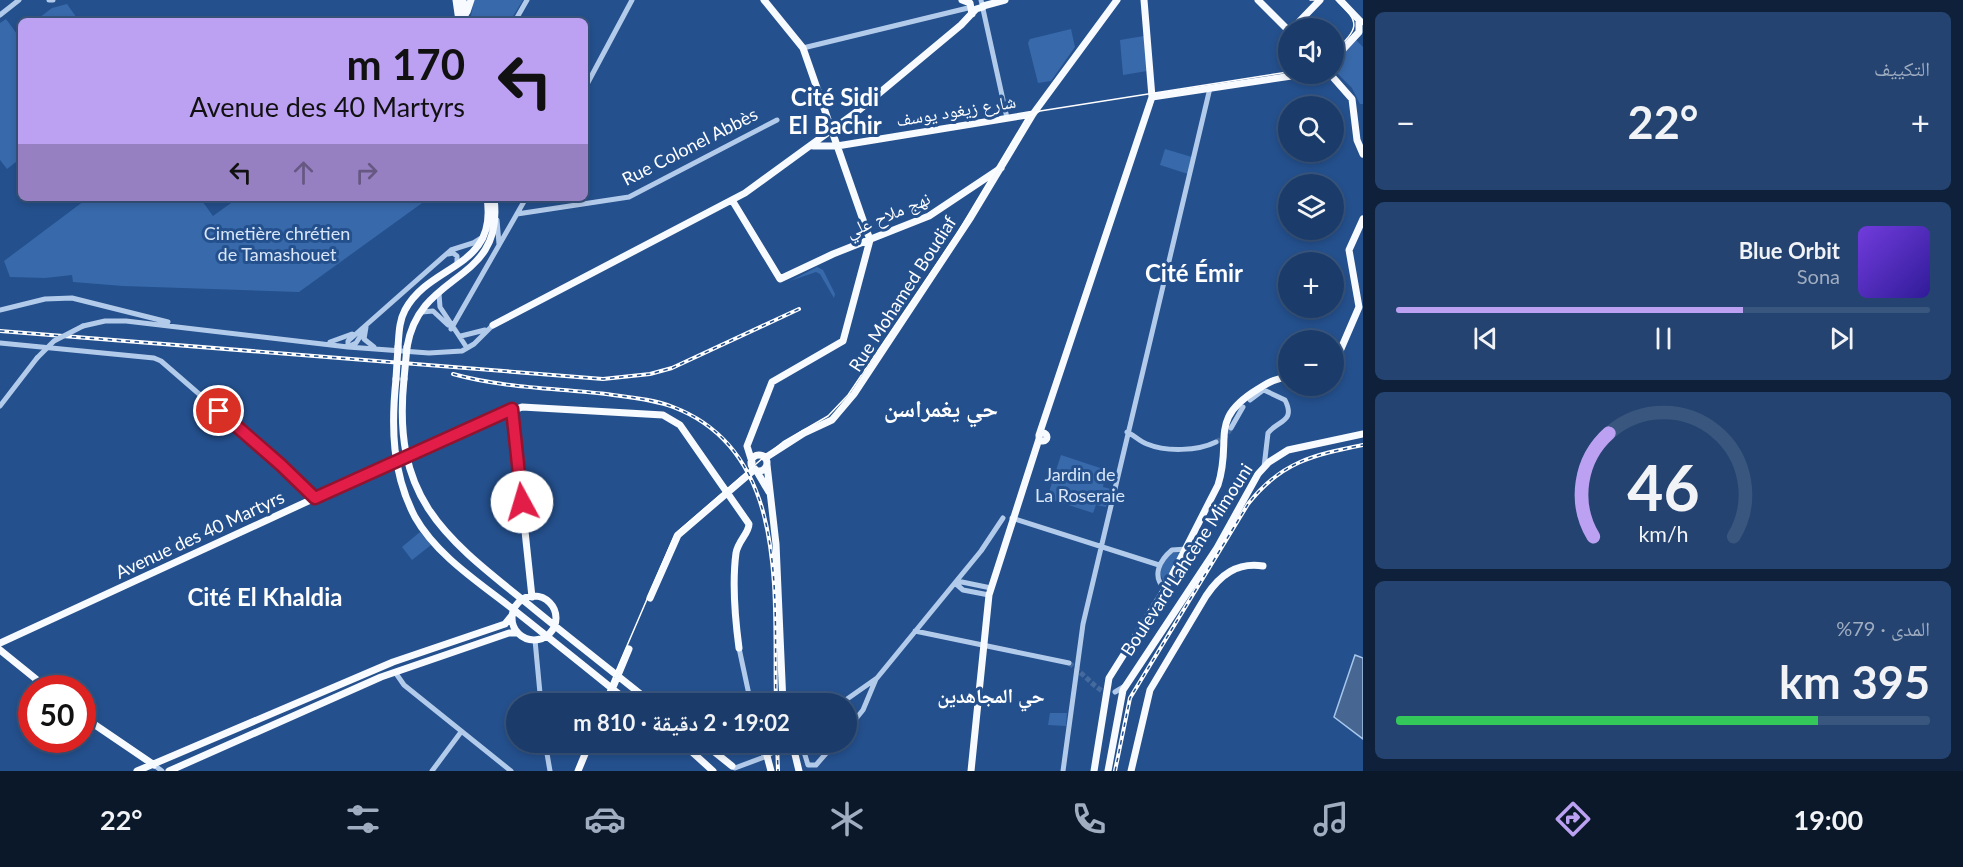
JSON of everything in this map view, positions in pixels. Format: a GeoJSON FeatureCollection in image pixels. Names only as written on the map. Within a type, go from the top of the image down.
{"type":"FeatureCollection","features":[{"type":"Feature","properties":{"kind":"main road"},"geometry":{"type":"LineString","coordinates":[[456,0],[463,18]]}},
{"type":"Feature","properties":{"kind":"main road"},"geometry":{"type":"LineString","coordinates":[[463,0],[464,18]]}},
{"type":"Feature","properties":{"kind":"main road"},"geometry":{"type":"LineString","coordinates":[[465,18],[471,0]]}},
{"type":"Feature","properties":{"kind":"main road"},"geometry":{"type":"LineString","coordinates":[[764,0],[803,48],[870,240],[843,341],[772,382],[747,446],[754,467],[770,494]]}},
{"type":"Feature","properties":{"kind":"main road"},"geometry":{"type":"LineString","coordinates":[[493,325],[732,200],[831,131],[969,6],[1005,0]]}},
{"type":"Feature","properties":{"kind":"main road","name":"Rue Mohamed Boudiaf"},"geometry":{"type":"LineString","coordinates":[[764,460],[804,433],[832,420],[854,394],[1001,168],[1033,114],[1117,0]]}},
{"type":"Feature","properties":{"kind":"main road"},"geometry":{"type":"LineString","coordinates":[[971,771],[990,592],[1009,529],[1009,516],[1039,437],[1132,150],[1152,97],[1144,0]]}},
{"type":"Feature","properties":{"kind":"main road"},"geometry":{"type":"LineString","coordinates":[[1258,0],[1278,18]]}},
{"type":"Feature","properties":{"kind":"main road"},"geometry":{"type":"LineString","coordinates":[[1302,18],[1320,0]]}},
{"type":"Feature","properties":{"kind":"main road"},"geometry":{"type":"LineString","coordinates":[[1340,0],[1361,22],[1356,37]]}},
{"type":"Feature","properties":{"kind":"main road"},"geometry":{"type":"LineString","coordinates":[[1344,49],[1363,30]]}},
{"type":"Feature","properties":{"kind":"main road"},"geometry":{"type":"LineString","coordinates":[[1152,97],[1278,78]]}},
{"type":"Feature","properties":{"kind":"main road"},"geometry":{"type":"LineString","coordinates":[[1339,84],[1352,99],[1357,140],[1363,154]]}},
{"type":"Feature","properties":{"kind":"main road","name":"شارع زيغود يوسف"},"geometry":{"type":"LineString","coordinates":[[814,144],[837,146],[1033,114]]}},
{"type":"Feature","properties":{"kind":"main road","name":"نهج ملاح علي"},"geometry":{"type":"LineString","coordinates":[[732,200],[780,279],[929,216],[1001,168]]}},
{"type":"Feature","properties":{"kind":"main road"},"geometry":{"type":"LineString","coordinates":[[487,201],[486,232],[478,248],[410,303],[400,323],[393,414],[396,461],[407,498],[426,532],[447,555],[514,612],[618,693]]}},
{"type":"Feature","properties":{"kind":"main road"},"geometry":{"type":"LineString","coordinates":[[494,201],[497,220],[494,235],[486,251],[417,314],[407,347],[404,379],[402,423],[407,456],[420,494],[442,530],[464,552],[639,693]]}},
{"type":"Feature","properties":{"kind":"main road"},"geometry":{"type":"LineString","coordinates":[[1344,342],[1359,307],[1349,250],[1363,219]]}},
{"type":"Feature","properties":{"kind":"main road"},"geometry":{"type":"LineString","coordinates":[[1094,771],[1108,682],[1187,549],[1222,472],[1224,426],[1229,413],[1257,389],[1278,379]]}},
{"type":"Feature","properties":{"kind":"main road"},"geometry":{"type":"LineString","coordinates":[[531,597],[512,409],[522,406],[663,415],[680,425],[728,492],[749,526],[738,545],[734,571],[739,648]]}},
{"type":"Feature","properties":{"kind":"main road","name":"Avenue des 40 Martyrs"},"geometry":{"type":"LineString","coordinates":[[0,644],[512,409]]}},
{"type":"Feature","properties":{"kind":"main road","name":"Boulevard Lahcène Mimouni"},"geometry":{"type":"LineString","coordinates":[[1108,771],[1114,697],[1126,685],[1217,548],[1263,468],[1274,458],[1304,444],[1363,434]]}},
{"type":"Feature","properties":{"kind":"main road"},"geometry":{"type":"LineString","coordinates":[[748,451],[764,460]]}},
{"type":"Feature","properties":{"kind":"main road"},"geometry":{"type":"LineString","coordinates":[[650,598],[678,535],[754,467],[755,457],[764,460]]}},
{"type":"Feature","properties":{"kind":"main road"},"geometry":{"type":"LineString","coordinates":[[754,467],[762,470],[764,460]]}},
{"type":"Feature","properties":{"kind":"main road"},"geometry":{"type":"LineString","coordinates":[[764,460],[776,544],[783,693]]}},
{"type":"Feature","properties":{"kind":"main road"},"geometry":{"type":"LineString","coordinates":[[1131,771],[1150,690],[1206,596],[1216,581],[1231,570],[1250,565],[1263,566]]}},
{"type":"Feature","properties":{"kind":"main road"},"geometry":{"type":"LineString","coordinates":[[137,771],[393,662],[505,624],[523,600],[531,597],[542,598],[550,604],[555,613],[555,626],[546,636],[535,640],[518,633],[509,633],[395,672],[169,771]]}},
{"type":"Feature","properties":{"kind":"main road"},"geometry":{"type":"LineString","coordinates":[[514,612],[513,624],[518,633]]}},
{"type":"Feature","properties":{"kind":"main road"},"geometry":{"type":"LineString","coordinates":[[610,693],[629,649]]}},
{"type":"Feature","properties":{"kind":"main road"},"geometry":{"type":"LineString","coordinates":[[0,650],[31,675]]}},
{"type":"Feature","properties":{"kind":"main road"},"geometry":{"type":"LineString","coordinates":[[96,726],[154,765]]}},
{"type":"Feature","properties":{"kind":"main road"},"geometry":{"type":"LineString","coordinates":[[578,771],[585,753]]}},
{"type":"Feature","properties":{"kind":"main road"},"geometry":{"type":"LineString","coordinates":[[694,753],[714,771],[721,764],[736,769]]}},
{"type":"Feature","properties":{"kind":"main road"},"geometry":{"type":"LineString","coordinates":[[716,753],[736,769]]}},
{"type":"Feature","properties":{"kind":"main road"},"geometry":{"type":"LineString","coordinates":[[792,753],[799,771]]}},
{"type":"Feature","properties":{"kind":"main road"},"geometry":{"type":"LineString","coordinates":[[766,756],[771,771]]}},
{"type":"Feature","properties":{"kind":"street"},"geometry":{"type":"LineString","coordinates":[[0,15],[19,0]]}},
{"type":"Feature","properties":{"kind":"street"},"geometry":{"type":"LineString","coordinates":[[517,18],[527,0]]}},
{"type":"Feature","properties":{"kind":"street"},"geometry":{"type":"LineString","coordinates":[[588,82],[632,0]]}},
{"type":"Feature","properties":{"kind":"street"},"geometry":{"type":"LineString","coordinates":[[982,4],[1007,118]]}},
{"type":"Feature","properties":{"kind":"street"},"geometry":{"type":"LineString","coordinates":[[803,48],[969,6]]}},
{"type":"Feature","properties":{"kind":"street"},"geometry":{"type":"LineString","coordinates":[[1063,771],[1076,668],[1086,615],[1107,528],[1126,432],[1210,88]]}},
{"type":"Feature","properties":{"kind":"street","name":"Rue Colonel Abbès"},"geometry":{"type":"LineString","coordinates":[[517,214],[629,198],[777,120]]}},
{"type":"Feature","properties":{"kind":"street"},"geometry":{"type":"LineString","coordinates":[[455,330],[458,319],[524,201]]}},
{"type":"Feature","properties":{"kind":"street"},"geometry":{"type":"LineString","coordinates":[[521,206],[529,212]]}},
{"type":"Feature","properties":{"kind":"street"},"geometry":{"type":"LineString","coordinates":[[497,220],[502,227],[509,226]]}},
{"type":"Feature","properties":{"kind":"street"},"geometry":{"type":"LineString","coordinates":[[497,220],[499,245]]}},
{"type":"Feature","properties":{"kind":"street"},"geometry":{"type":"LineString","coordinates":[[348,347],[348,340],[446,254],[454,248],[476,241],[486,232]]}},
{"type":"Feature","properties":{"kind":"street"},"geometry":{"type":"LineString","coordinates":[[446,254],[453,253],[458,256],[456,266]]}},
{"type":"Feature","properties":{"kind":"street"},"geometry":{"type":"LineString","coordinates":[[445,286],[437,300],[466,346]]}},
{"type":"Feature","properties":{"kind":"street"},"geometry":{"type":"LineString","coordinates":[[0,310],[45,299],[72,298],[185,326]]}},
{"type":"Feature","properties":{"kind":"street"},"geometry":{"type":"LineString","coordinates":[[417,314],[433,311],[455,330],[466,346]]}},
{"type":"Feature","properties":{"kind":"street"},"geometry":{"type":"LineString","coordinates":[[0,406],[37,358],[59,338],[83,326],[114,320],[185,326],[348,347],[450,353],[466,346],[493,325]]}},
{"type":"Feature","properties":{"kind":"street"},"geometry":{"type":"LineString","coordinates":[[324,343],[344,338],[367,325]]}},
{"type":"Feature","properties":{"kind":"street"},"geometry":{"type":"LineString","coordinates":[[367,325],[365,341],[381,350]]}},
{"type":"Feature","properties":{"kind":"street"},"geometry":{"type":"LineString","coordinates":[[466,346],[493,325]]}},
{"type":"Feature","properties":{"kind":"street"},"geometry":{"type":"LineString","coordinates":[[455,330],[485,330]]}},
{"type":"Feature","properties":{"kind":"street"},"geometry":{"type":"LineString","coordinates":[[0,343],[154,358],[281,465],[315,498]]}},
{"type":"Feature","properties":{"kind":"street"},"geometry":{"type":"LineString","coordinates":[[1250,400],[1264,391],[1285,400],[1289,412],[1286,421],[1268,432],[1263,468]]}},
{"type":"Feature","properties":{"kind":"street"},"geometry":{"type":"LineString","coordinates":[[1231,428],[1243,407]]}},
{"type":"Feature","properties":{"kind":"street"},"geometry":{"type":"LineString","coordinates":[[1126,432],[1160,449],[1198,447],[1216,442]]}},
{"type":"Feature","properties":{"kind":"street"},"geometry":{"type":"LineString","coordinates":[[1266,455],[1274,458]]}},
{"type":"Feature","properties":{"kind":"street"},"geometry":{"type":"LineString","coordinates":[[857,715],[867,701],[877,678],[1009,516],[1159,565]]}},
{"type":"Feature","properties":{"kind":"street"},"geometry":{"type":"LineString","coordinates":[[1165,589],[1158,578],[1159,565],[1172,550],[1187,549]]}},
{"type":"Feature","properties":{"kind":"street"},"geometry":{"type":"LineString","coordinates":[[955,583],[963,590],[990,592]]}},
{"type":"Feature","properties":{"kind":"street"},"geometry":{"type":"LineString","coordinates":[[915,631],[1069,663]]}},
{"type":"Feature","properties":{"kind":"street"},"geometry":{"type":"LineString","coordinates":[[535,640],[540,693]]}},
{"type":"Feature","properties":{"kind":"street"},"geometry":{"type":"LineString","coordinates":[[739,648],[749,693]]}},
{"type":"Feature","properties":{"kind":"street"},"geometry":{"type":"LineString","coordinates":[[395,672],[404,685],[511,771]]}},
{"type":"Feature","properties":{"kind":"street"},"geometry":{"type":"LineString","coordinates":[[856,693],[877,678]]}},
{"type":"Feature","properties":{"kind":"street"},"geometry":{"type":"LineString","coordinates":[[1114,697],[1126,685]]}},
{"type":"Feature","properties":{"kind":"street"},"geometry":{"type":"LineString","coordinates":[[432,771],[462,732]]}},
{"type":"Feature","properties":{"kind":"street"},"geometry":{"type":"LineString","coordinates":[[547,753],[550,771]]}},
{"type":"Feature","properties":{"kind":"street"},"geometry":{"type":"LineString","coordinates":[[736,769],[772,753]]}},
{"type":"Feature","properties":{"kind":"street"},"geometry":{"type":"LineString","coordinates":[[804,753],[808,765],[816,765],[826,753]]}},
{"type":"Feature","properties":{"kind":"street"},"geometry":{"type":"LineString","coordinates":[[154,765],[162,771]]}},
{"type":"Feature","properties":{"kind":"green space"},"geometry":{"type":"Polygon","coordinates":[[[474,0],[523,0],[512,18],[471,18],[474,0]]]}},
{"type":"Feature","properties":{"kind":"green space"},"geometry":{"type":"Polygon","coordinates":[[[67,4],[77,18],[39,18],[52,8],[67,4]]]}},
{"type":"Feature","properties":{"kind":"green space"},"geometry":{"type":"Polygon","coordinates":[[[6,19],[18,33],[18,160],[7,169],[0,160],[0,23],[6,19]]]}},
{"type":"Feature","properties":{"kind":"green space"},"geometry":{"type":"Polygon","coordinates":[[[1071,29],[1075,47],[1051,81],[1038,83],[1028,43],[1030,39],[1071,29]]]}},
{"type":"Feature","properties":{"kind":"green space"},"geometry":{"type":"Polygon","coordinates":[[[1144,36],[1147,71],[1123,75],[1120,40],[1144,36]]]}},
{"type":"Feature","properties":{"kind":"green space"},"geometry":{"type":"Polygon","coordinates":[[[1355,39],[1363,47],[1363,104],[1360,104],[1352,88],[1344,80],[1344,52],[1355,39]]]}},
{"type":"Feature","properties":{"kind":"green space"},"geometry":{"type":"Polygon","coordinates":[[[1165,149],[1192,157],[1188,174],[1160,165],[1165,149]]]}},
{"type":"Feature","properties":{"kind":"green space","name":"Cimetière chrétien de Tamashouet"},"geometry":{"type":"Polygon","coordinates":[[[84,201],[202,201],[213,216],[234,201],[425,201],[299,292],[123,286],[73,282],[72,275],[45,278],[10,277],[4,261],[84,201]]]}},
{"type":"Feature","properties":{"kind":"green space"},"geometry":{"type":"Polygon","coordinates":[[[817,267],[823,270],[835,294],[834,298],[820,274],[816,272],[790,281],[817,267]]]}},
{"type":"Feature","properties":{"kind":"green space","name":"Jardin de La Roseraie"},"geometry":{"type":"Polygon","coordinates":[[[1061,455],[1106,470],[1103,487],[1111,489],[1106,507],[1096,505],[1093,513],[1047,498],[1061,455]]]}},
{"type":"Feature","properties":{"kind":"green space"},"geometry":{"type":"Polygon","coordinates":[[[420,532],[431,545],[412,560],[402,547],[420,532]]]}},
{"type":"Feature","properties":{"kind":"green space"},"geometry":{"type":"Polygon","coordinates":[[[1183,552],[1165,585],[1160,573],[1163,561],[1172,553],[1183,552]]]}},
{"type":"Feature","properties":{"kind":"green space"},"geometry":{"type":"Polygon","coordinates":[[[1050,713],[1067,713],[1066,726],[1048,725],[1050,713]]]}},
{"type":"Feature","properties":{"kind":"shaded area"},"geometry":{"type":"Polygon","coordinates":[[[1355,655],[1363,658],[1363,739],[1334,717],[1355,655]]]}},
{"type":"Feature","properties":{"kind":"tunnel"},"geometry":{"type":"LineString","coordinates":[[1216,442],[1226,436],[1231,428]]}},
{"type":"Feature","properties":{"kind":"tunnel"},"geometry":{"type":"LineString","coordinates":[[1069,663],[1108,694]]}},
{"type":"Feature","properties":{"kind":"tram line"},"geometry":{"type":"LineString","coordinates":[[1310,0],[1321,0]]}},
{"type":"Feature","properties":{"kind":"tram line"},"geometry":{"type":"LineString","coordinates":[[1336,0],[1350,15],[1354,26],[1344,42]]}},
{"type":"Feature","properties":{"kind":"tram line"},"geometry":{"type":"LineString","coordinates":[[607,693],[675,534],[764,457],[783,442],[828,416],[848,395],[957,234],[1027,117],[1040,111],[1278,74]]}},
{"type":"Feature","properties":{"kind":"tram line"},"geometry":{"type":"LineString","coordinates":[[576,771],[583,753]]}},
{"type":"Feature","properties":{"kind":"railway"},"geometry":{"type":"LineString","coordinates":[[0,331],[603,379],[650,374],[672,368],[799,309]]}},
{"type":"Feature","properties":{"kind":"railway"},"geometry":{"type":"LineString","coordinates":[[453,374],[510,385],[649,400],[673,407],[711,428],[739,458],[757,493],[768,533],[773,576],[776,693]]}},
{"type":"Feature","properties":{"kind":"railway"},"geometry":{"type":"LineString","coordinates":[[1115,771],[1130,698],[1248,504],[1273,478],[1299,462],[1363,445]]}},
{"type":"Feature","properties":{"kind":"railway"},"geometry":{"type":"LineString","coordinates":[[777,753],[778,771]]}},
{"type":"Feature","properties":{"kind":"district","name":"Cité Sidi El Bachir"},"geometry":{"type":"Point","coordinates":[835,112]}},
{"type":"Feature","properties":{"kind":"district","name":"Cité Émir"},"geometry":{"type":"Point","coordinates":[1194,274]}},
{"type":"Feature","properties":{"kind":"district","name":"حي يغمراسن"},"geometry":{"type":"Point","coordinates":[941,409]}},
{"type":"Feature","properties":{"kind":"district","name":"Cité El Khaldia"},"geometry":{"type":"Point","coordinates":[265,598]}},
{"type":"Feature","properties":{"kind":"district","name":"حي المجاهدين"},"geometry":{"type":"Point","coordinates":[991,696]}},
{"type":"Feature","properties":{"kind":"route"},"geometry":{"type":"LineString","coordinates":[[219,411],[315,498],[512,409],[522,502]]}}]}
